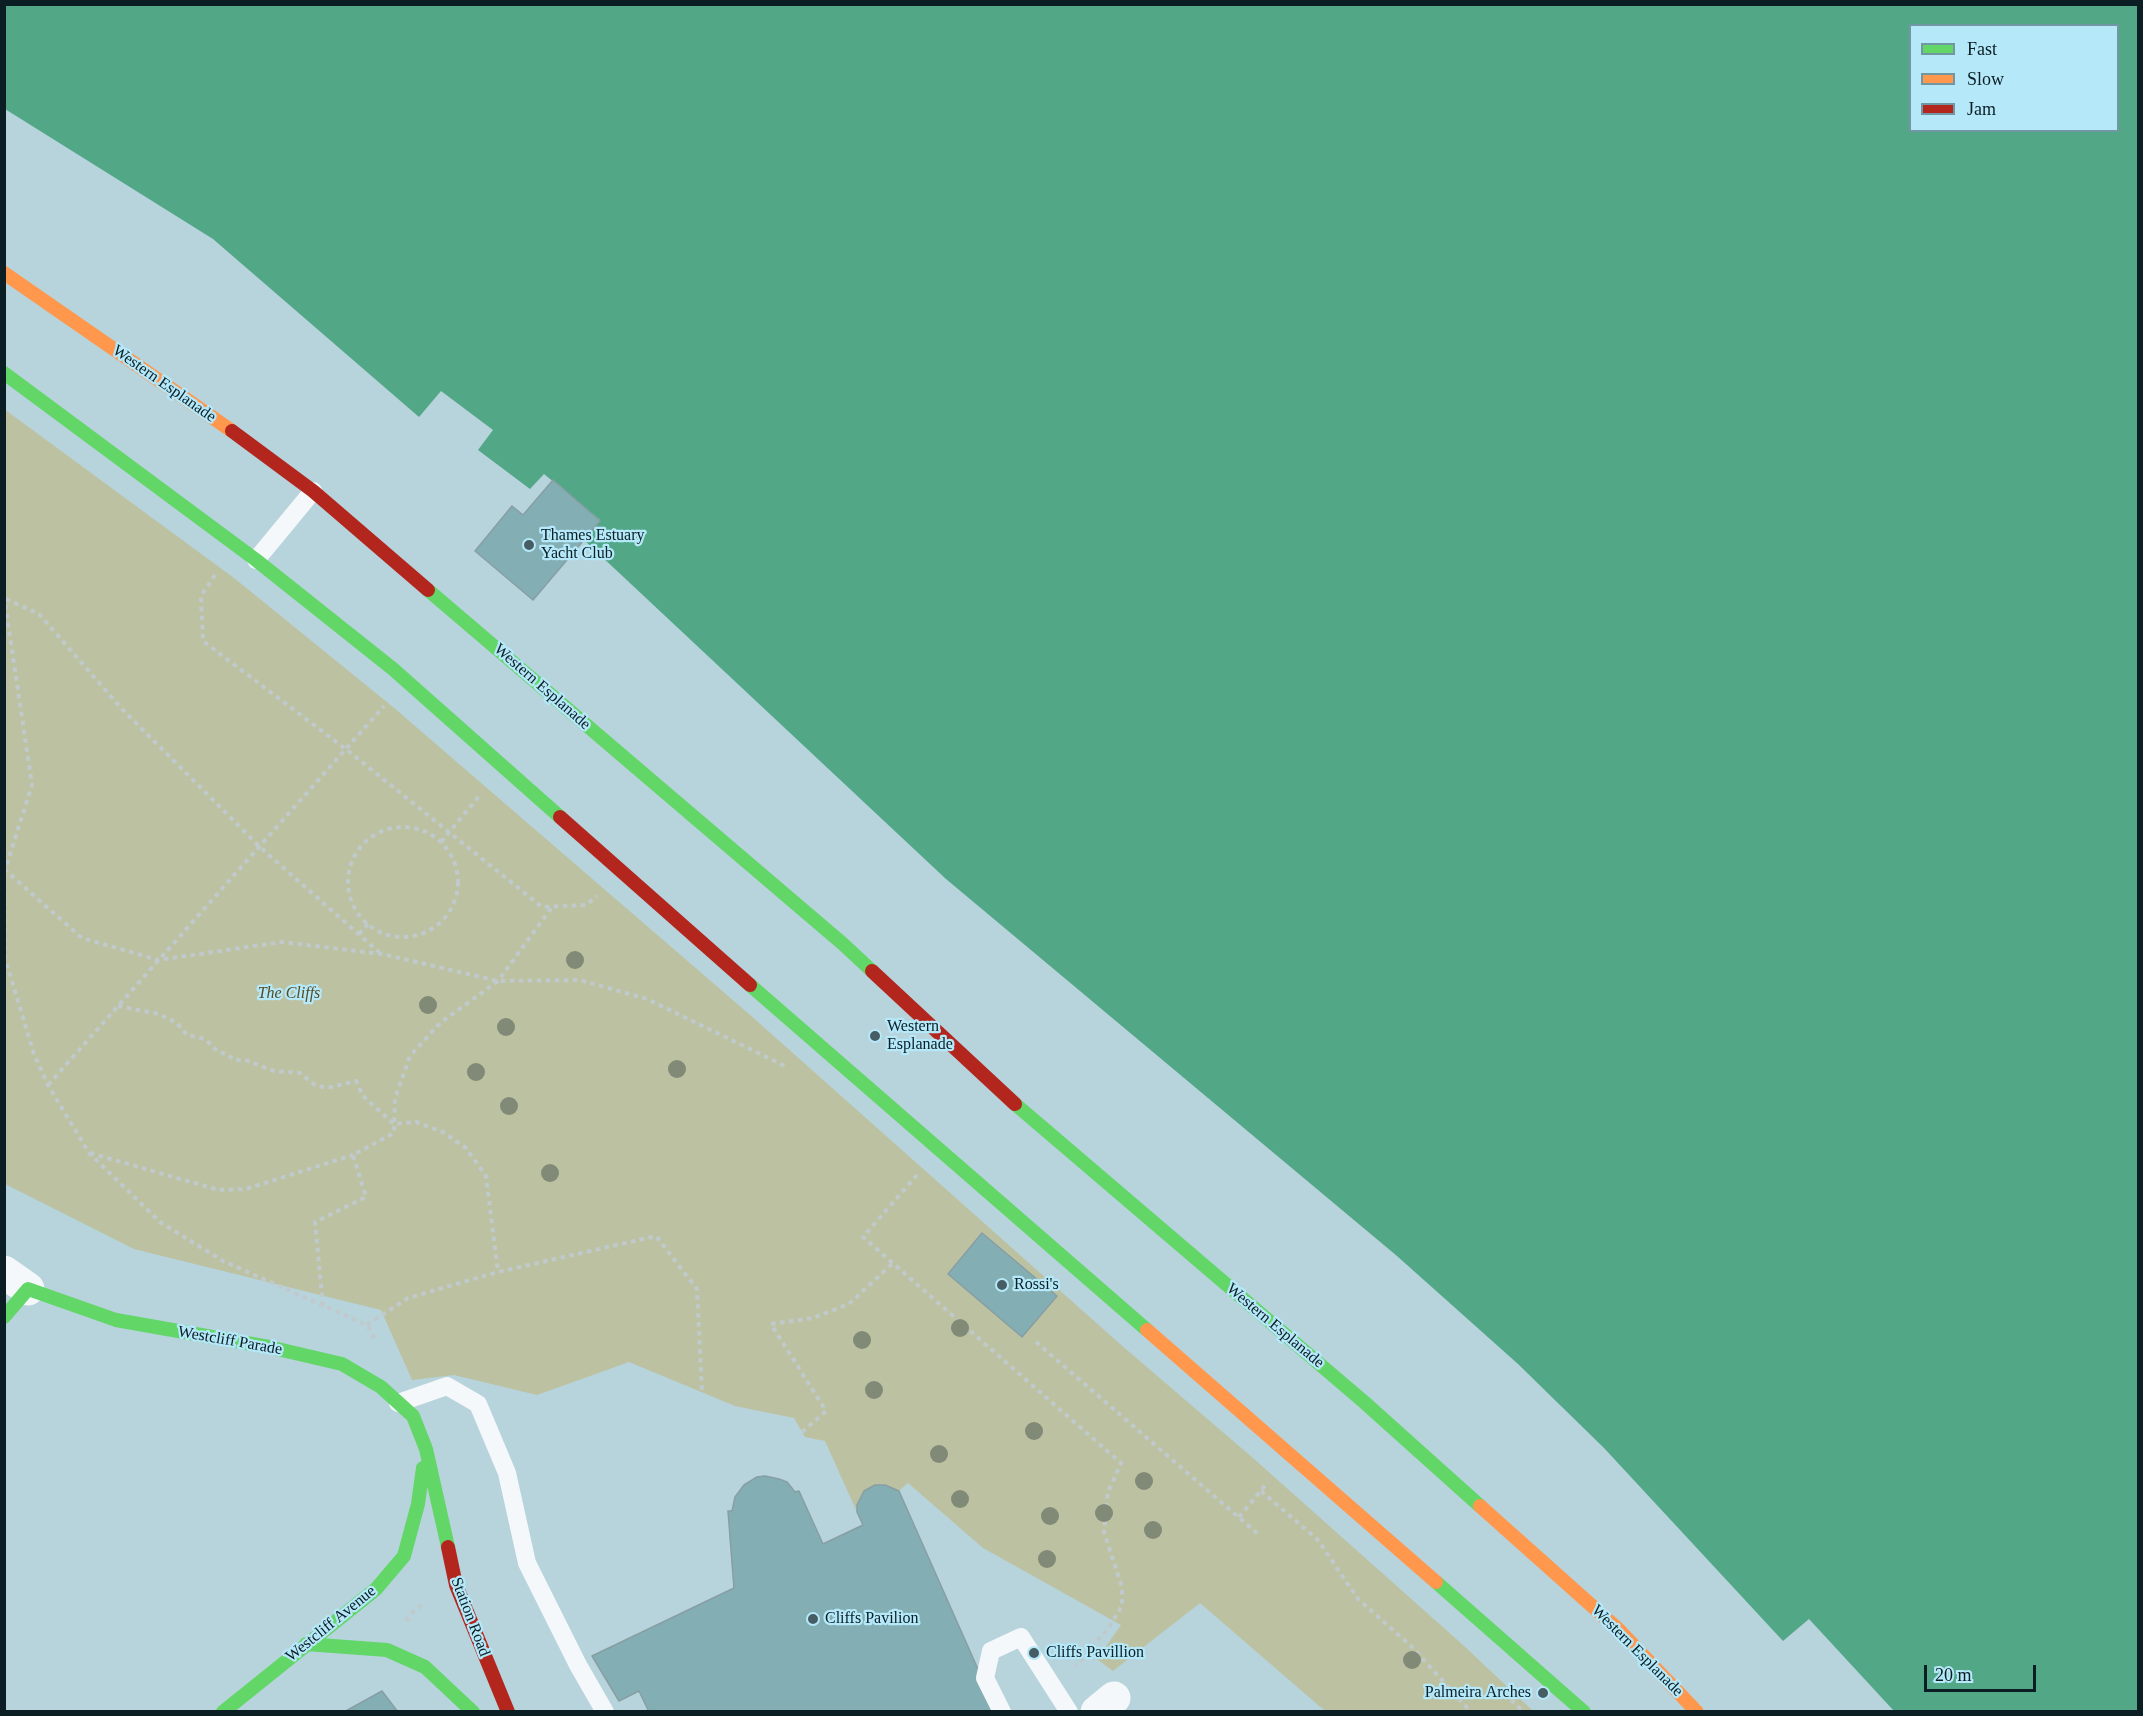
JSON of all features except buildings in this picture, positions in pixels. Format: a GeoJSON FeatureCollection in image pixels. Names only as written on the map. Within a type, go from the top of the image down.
{"type":"FeatureCollection","features":[{"type":"Feature","properties":{"kind":"street","name":"Western Esplanade"},"geometry":{"type":"LineString","coordinates":[[4,273],[218,421],[313,491],[843,944],[1013,1102],[1364,1402],[1619,1630],[1697,1712]]}},
{"type":"Feature","properties":{"kind":"street"},"geometry":{"type":"LineString","coordinates":[[4,373],[256,560],[406,681],[731,969],[1584,1712]]}},
{"type":"Feature","properties":{"kind":"street"},"geometry":{"type":"LineString","coordinates":[[4,1317],[16,1281]]}},
{"type":"Feature","properties":{"kind":"street","name":"Westcliff Parade"},"geometry":{"type":"LineString","coordinates":[[16,1281],[116,1320],[269,1347],[342,1364],[381,1387],[412,1416],[426,1449]]}},
{"type":"Feature","properties":{"kind":"street","name":"Station Road"},"geometry":{"type":"LineString","coordinates":[[426,1449],[456,1585],[508,1712]]}},
{"type":"Feature","properties":{"kind":"street","name":"Westcliff Avenue"},"geometry":{"type":"LineString","coordinates":[[223,1712],[376,1589],[404,1556],[418,1504],[426,1449]]}},
{"type":"Feature","properties":{"kind":"street"},"geometry":{"type":"LineString","coordinates":[[306,1644],[387,1650],[424,1667],[473,1712]]}},
{"type":"Feature","properties":{"kind":"lane"},"geometry":{"type":"LineString","coordinates":[[256,560],[313,491]]}},
{"type":"Feature","properties":{"kind":"lane"},"geometry":{"type":"LineString","coordinates":[[398,1403],[447,1386],[478,1404],[507,1473],[527,1563],[578,1665],[605,1712]]}},
{"type":"Feature","properties":{"kind":"lane"},"geometry":{"type":"LineString","coordinates":[[1002,1712],[985,1678],[991,1651],[1021,1637],[1070,1712]]}},
{"type":"Feature","properties":{"kind":"path"},"geometry":{"type":"LineString","coordinates":[[219,569],[201,596],[203,641],[347,750],[542,907],[586,905],[602,892]]}},
{"type":"Feature","properties":{"kind":"path"},"geometry":{"type":"LineString","coordinates":[[5,598],[39,614],[122,709],[260,847],[382,954]]}},
{"type":"Feature","properties":{"kind":"path"},"geometry":{"type":"LineString","coordinates":[[5,598],[32,785],[5,870]]}},
{"type":"Feature","properties":{"kind":"path"},"geometry":{"type":"LineString","coordinates":[[48,1085],[406,681]]}},
{"type":"Feature","properties":{"kind":"path"},"geometry":{"type":"LineString","coordinates":[[441,842],[484,790]]}},
{"type":"Feature","properties":{"kind":"path"},"geometry":{"type":"LineString","coordinates":[[396,826],[415,827],[441,842],[455,862],[458,880],[456,898],[447,914],[435,927],[419,934],[401,937],[384,933],[368,924],[356,911],[349,894],[348,875],[352,857],[363,843],[379,832],[396,826]]}},
{"type":"Feature","properties":{"kind":"path"},"geometry":{"type":"LineString","coordinates":[[4,847],[5,957],[34,1054],[48,1085],[89,1153],[160,1222],[223,1261],[367,1325],[377,1343]]}},
{"type":"Feature","properties":{"kind":"path"},"geometry":{"type":"LineString","coordinates":[[5,870],[82,938],[158,960],[282,942],[382,954],[498,981],[580,980],[647,999],[794,1071]]}},
{"type":"Feature","properties":{"kind":"path"},"geometry":{"type":"LineString","coordinates":[[89,1153],[219,1190],[246,1189],[353,1155],[394,1133],[395,1098],[410,1056],[440,1023],[498,981],[552,906]]}},
{"type":"Feature","properties":{"kind":"path"},"geometry":{"type":"LineString","coordinates":[[359,934],[368,924]]}},
{"type":"Feature","properties":{"kind":"path"},"geometry":{"type":"LineString","coordinates":[[118,1006],[159,1014],[177,1023],[187,1035],[205,1039],[218,1052],[227,1054],[234,1060],[245,1060],[274,1071],[300,1073],[315,1085],[327,1088],[356,1081],[363,1096],[394,1124],[416,1122],[443,1132],[466,1148],[486,1176],[498,1272]]}},
{"type":"Feature","properties":{"kind":"path"},"geometry":{"type":"LineString","coordinates":[[323,1306],[315,1222],[366,1197],[353,1155]]}},
{"type":"Feature","properties":{"kind":"path"},"geometry":{"type":"LineString","coordinates":[[916,1175],[863,1237],[1121,1463],[1108,1492],[1104,1532],[1122,1587],[1122,1606],[1109,1627],[1076,1666]]}},
{"type":"Feature","properties":{"kind":"path"},"geometry":{"type":"LineString","coordinates":[[367,1325],[408,1298],[498,1272],[656,1236],[697,1289],[702,1392]]}},
{"type":"Feature","properties":{"kind":"path"},"geometry":{"type":"LineString","coordinates":[[802,1432],[826,1411],[771,1323],[813,1318],[849,1304],[893,1263]]}},
{"type":"Feature","properties":{"kind":"path"},"geometry":{"type":"LineString","coordinates":[[1036,1342],[1258,1534]]}},
{"type":"Feature","properties":{"kind":"path"},"geometry":{"type":"LineString","coordinates":[[1239,1517],[1272,1477]]}},
{"type":"Feature","properties":{"kind":"path"},"geometry":{"type":"LineString","coordinates":[[1261,1491],[1318,1540],[1358,1599],[1411,1646],[1471,1712]]}},
{"type":"Feature","properties":{"kind":"path"},"geometry":{"type":"LineString","coordinates":[[387,1650],[414,1610],[456,1585]]}},
{"type":"Feature","properties":{"kind":"green space","name":"The Cliffs"},"geometry":{"type":"Polygon","coordinates":[[[4,409],[234,578],[393,707],[749,1014],[1120,1344],[1253,1458],[1463,1645],[1533,1711],[1325,1711],[1200,1603],[1113,1671],[1097,1659],[1121,1625],[983,1548],[908,1483],[899,1491],[885,1485],[875,1485],[869,1488],[864,1491],[857,1505],[857,1512],[825,1441],[805,1437],[794,1418],[735,1406],[629,1362],[537,1395],[454,1375],[412,1380],[381,1310],[134,1249],[5,1184],[4,409]]]}},
{"type":"Feature","properties":{"kind":"shaded area"},"geometry":{"type":"Polygon","coordinates":[[[4,5],[2138,5],[2138,1711],[1894,1711],[1809,1619],[1783,1641],[1604,1448],[1518,1364],[1397,1256],[946,879],[584,540],[600,520],[544,474],[530,489],[478,450],[493,430],[441,391],[419,417],[213,239],[5,109],[4,5]]]}},
{"type":"Feature","properties":{"kind":"traffic: fast"},"geometry":{"type":"LineString","coordinates":[[4,373],[256,560],[393,669],[560,817]]}},
{"type":"Feature","properties":{"kind":"traffic: fast"},"geometry":{"type":"LineString","coordinates":[[428,590],[872,971]]}},
{"type":"Feature","properties":{"kind":"traffic: fast"},"geometry":{"type":"LineString","coordinates":[[750,985],[1147,1330]]}},
{"type":"Feature","properties":{"kind":"traffic: fast"},"geometry":{"type":"LineString","coordinates":[[1015,1104],[1364,1402],[1480,1506]]}},
{"type":"Feature","properties":{"kind":"traffic: fast"},"geometry":{"type":"LineString","coordinates":[[4,1317],[28,1289],[116,1320],[269,1347],[342,1364],[381,1387],[413,1416],[426,1449],[448,1547]]}},
{"type":"Feature","properties":{"kind":"traffic: fast"},"geometry":{"type":"LineString","coordinates":[[223,1712],[376,1589],[404,1556],[418,1504],[423,1468]]}},
{"type":"Feature","properties":{"kind":"traffic: fast"},"geometry":{"type":"LineString","coordinates":[[1436,1582],[1584,1712]]}},
{"type":"Feature","properties":{"kind":"traffic: fast"},"geometry":{"type":"LineString","coordinates":[[306,1644],[387,1650],[425,1667],[473,1712]]}},
{"type":"Feature","properties":{"kind":"traffic: slow"},"geometry":{"type":"LineString","coordinates":[[4,273],[232,431]]}},
{"type":"Feature","properties":{"kind":"traffic: slow"},"geometry":{"type":"LineString","coordinates":[[1147,1330],[1436,1582]]}},
{"type":"Feature","properties":{"kind":"traffic: slow"},"geometry":{"type":"LineString","coordinates":[[1480,1506],[1619,1630],[1697,1712]]}},
{"type":"Feature","properties":{"kind":"traffic: jam"},"geometry":{"type":"LineString","coordinates":[[232,431],[313,491],[428,590]]}},
{"type":"Feature","properties":{"kind":"traffic: jam"},"geometry":{"type":"LineString","coordinates":[[560,817],[750,985]]}},
{"type":"Feature","properties":{"kind":"traffic: jam"},"geometry":{"type":"LineString","coordinates":[[872,971],[1015,1104]]}},
{"type":"Feature","properties":{"kind":"traffic: jam"},"geometry":{"type":"LineString","coordinates":[[448,1547],[456,1585],[508,1712]]}},
{"type":"Feature","properties":{"kind":"place","name":"Thames Estuary Yacht Club"},"geometry":{"type":"Point","coordinates":[529,545]}},
{"type":"Feature","properties":{"kind":"place","name":"Western Esplanade"},"geometry":{"type":"Point","coordinates":[875,1036]}},
{"type":"Feature","properties":{"kind":"place","name":"Rossi's"},"geometry":{"type":"Point","coordinates":[1002,1285]}},
{"type":"Feature","properties":{"kind":"place","name":"Cliffs Pavilion"},"geometry":{"type":"Point","coordinates":[813,1619]}},
{"type":"Feature","properties":{"kind":"place","name":"Cliffs Pavillion"},"geometry":{"type":"Point","coordinates":[1034,1653]}},
{"type":"Feature","properties":{"kind":"place","name":"Palmeira Arches"},"geometry":{"type":"Point","coordinates":[1543,1693]}}]}
